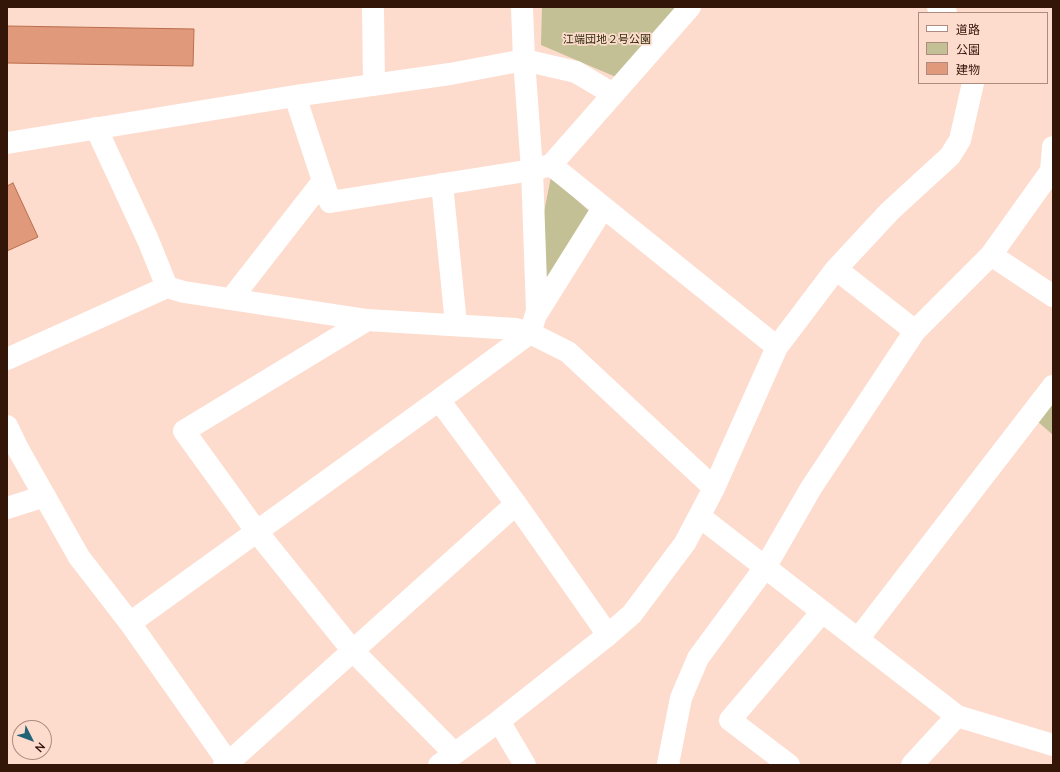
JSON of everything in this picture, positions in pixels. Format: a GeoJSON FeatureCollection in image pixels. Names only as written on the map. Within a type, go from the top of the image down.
{"type":"FeatureCollection","features":[{"type":"Feature","properties":{"kind":"street"},"geometry":{"type":"LineString","coordinates":[[373,7],[374,86]]}},
{"type":"Feature","properties":{"kind":"street"},"geometry":{"type":"LineString","coordinates":[[522,7],[524,60],[541,168],[537,311],[533,324]]}},
{"type":"Feature","properties":{"kind":"street"},"geometry":{"type":"LineString","coordinates":[[295,96],[330,202],[541,168],[613,94],[690,7]]}},
{"type":"Feature","properties":{"kind":"street"},"geometry":{"type":"LineString","coordinates":[[7,143],[295,96],[374,86],[450,74],[524,60],[576,72],[613,94]]}},
{"type":"Feature","properties":{"kind":"street"},"geometry":{"type":"LineString","coordinates":[[367,320],[184,432],[257,532],[353,651],[447,759],[499,721],[608,635],[632,614],[685,543],[700,516],[777,347],[836,269],[890,211],[950,156],[960,140],[973,84]]}},
{"type":"Feature","properties":{"kind":"street"},"geometry":{"type":"LineString","coordinates":[[96,128],[148,240],[167,287]]}},
{"type":"Feature","properties":{"kind":"street"},"geometry":{"type":"LineString","coordinates":[[669,765],[681,698],[698,658],[766,566],[812,488],[914,331],[991,255],[1051,172],[1053,147]]}},
{"type":"Feature","properties":{"kind":"street"},"geometry":{"type":"LineString","coordinates":[[541,168],[604,208],[777,347]]}},
{"type":"Feature","properties":{"kind":"street"},"geometry":{"type":"LineString","coordinates":[[231,300],[323,181]]}},
{"type":"Feature","properties":{"kind":"street"},"geometry":{"type":"LineString","coordinates":[[442,184],[456,324]]}},
{"type":"Feature","properties":{"kind":"street"},"geometry":{"type":"LineString","coordinates":[[130,623],[439,400],[533,324],[604,208]]}},
{"type":"Feature","properties":{"kind":"street"},"geometry":{"type":"LineString","coordinates":[[991,255],[1053,296]]}},
{"type":"Feature","properties":{"kind":"street"},"geometry":{"type":"LineString","coordinates":[[836,269],[914,331]]}},
{"type":"Feature","properties":{"kind":"street"},"geometry":{"type":"LineString","coordinates":[[7,359],[167,287],[184,292],[231,300],[367,320],[456,324],[516,329],[533,324]]}},
{"type":"Feature","properties":{"kind":"street"},"geometry":{"type":"LineString","coordinates":[[533,324],[568,352],[714,488]]}},
{"type":"Feature","properties":{"kind":"street"},"geometry":{"type":"LineString","coordinates":[[858,639],[1053,386]]}},
{"type":"Feature","properties":{"kind":"street"},"geometry":{"type":"LineString","coordinates":[[439,400],[516,504],[608,635]]}},
{"type":"Feature","properties":{"kind":"street"},"geometry":{"type":"LineString","coordinates":[[7,426],[18,449],[79,557],[130,623],[227,764],[516,504]]}},
{"type":"Feature","properties":{"kind":"street"},"geometry":{"type":"LineString","coordinates":[[7,508],[45,496]]}},
{"type":"Feature","properties":{"kind":"street"},"geometry":{"type":"LineString","coordinates":[[700,516],[957,716],[1053,745]]}},
{"type":"Feature","properties":{"kind":"street"},"geometry":{"type":"LineString","coordinates":[[789,765],[730,720],[822,612]]}},
{"type":"Feature","properties":{"kind":"street"},"geometry":{"type":"LineString","coordinates":[[912,765],[957,716]]}},
{"type":"Feature","properties":{"kind":"street"},"geometry":{"type":"LineString","coordinates":[[499,721],[525,765]]}},
{"type":"Feature","properties":{"kind":"green space","name":"江端団地２号公園"},"geometry":{"type":"Polygon","coordinates":[[[542,7],[676,7],[616,77],[541,45],[542,7]]]}},
{"type":"Feature","properties":{"kind":"green space"},"geometry":{"type":"Polygon","coordinates":[[[551,177],[589,211],[541,295],[540,232],[551,177]]]}},
{"type":"Feature","properties":{"kind":"green space"},"geometry":{"type":"Polygon","coordinates":[[[1053,401],[1053,435],[1037,421],[1053,401]]]}},
{"type":"Feature","properties":{"kind":"building"},"geometry":{"type":"Polygon","coordinates":[[[7,26],[194,29],[193,66],[7,63],[7,26]]]}},
{"type":"Feature","properties":{"kind":"building"},"geometry":{"type":"Polygon","coordinates":[[[13,183],[38,237],[7,251],[7,186],[13,183]]]}}]}
